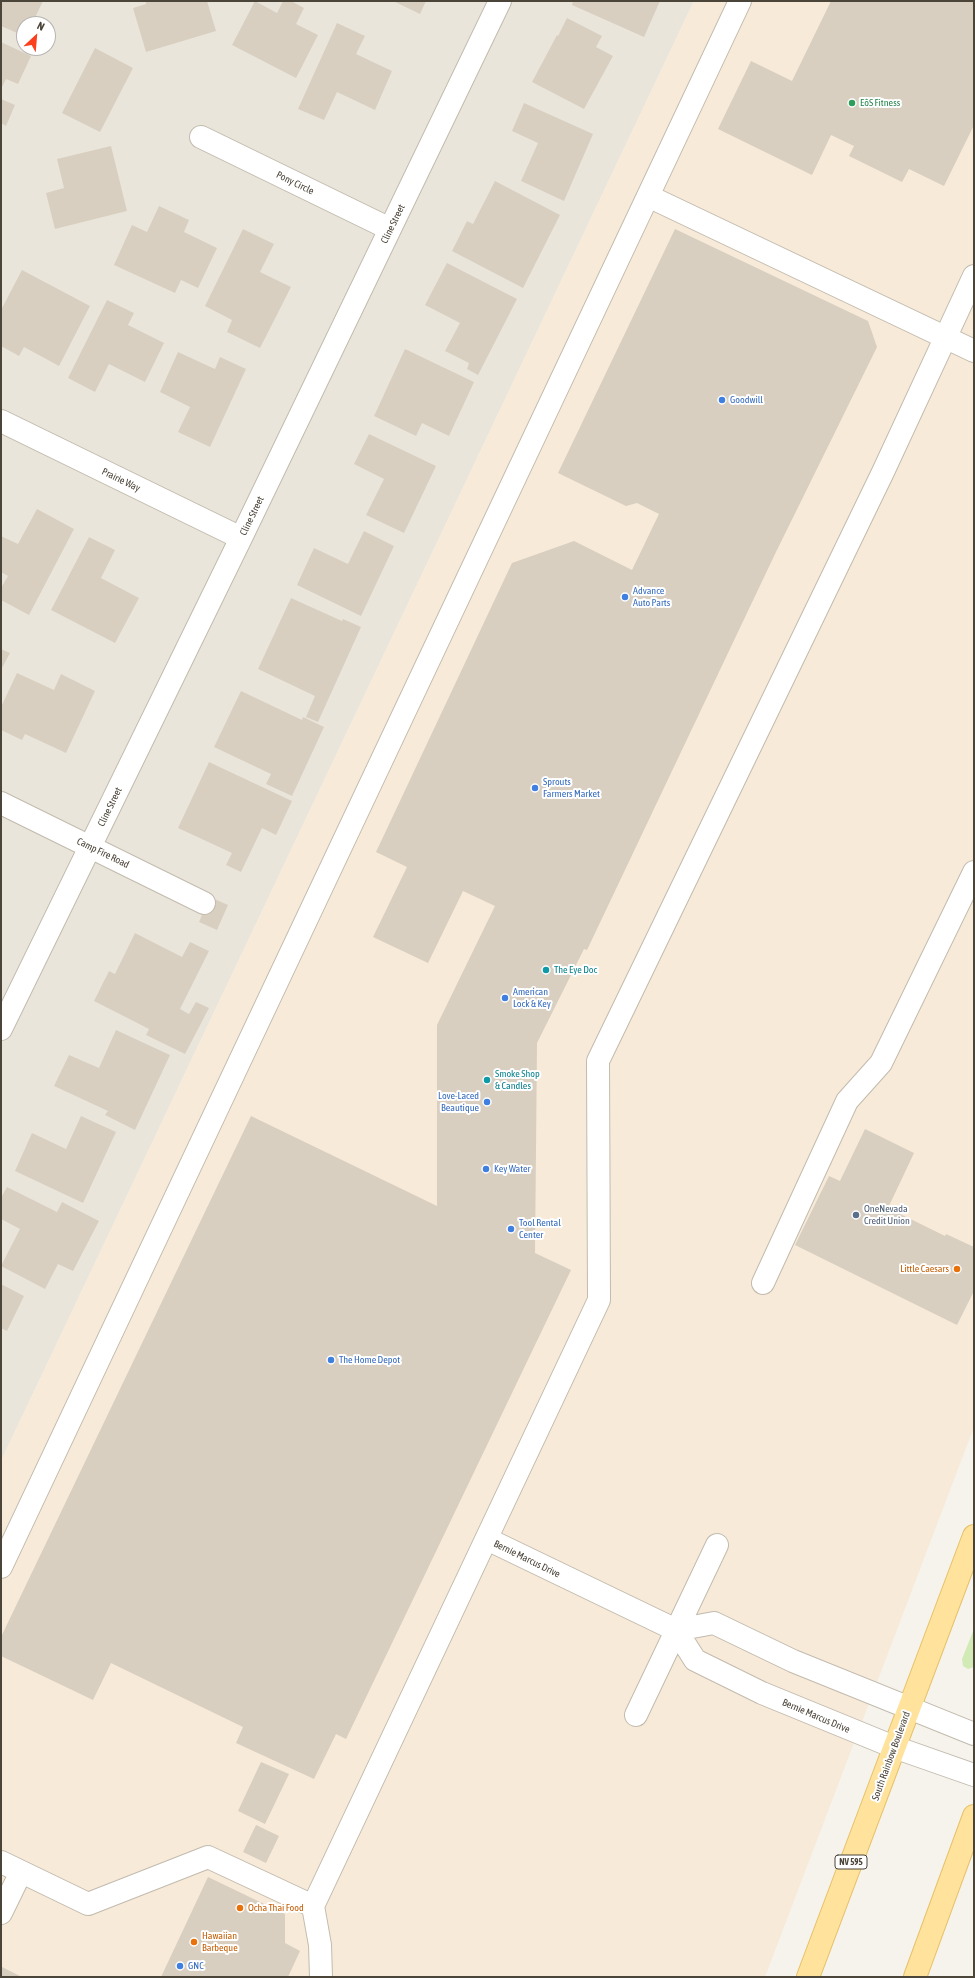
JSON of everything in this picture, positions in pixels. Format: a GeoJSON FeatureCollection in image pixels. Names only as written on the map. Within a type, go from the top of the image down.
{"type":"FeatureCollection","features":[{"type":"Feature","properties":{"kind":"main road","name":"South Rainbow Boulevard"},"geometry":{"type":"LineString","coordinates":[[808,1977],[974,1536]]}},
{"type":"Feature","properties":{"kind":"main road"},"geometry":{"type":"LineString","coordinates":[[915,1977],[974,1816]]}},
{"type":"Feature","properties":{"kind":"street","name":"Cline Street"},"geometry":{"type":"LineString","coordinates":[[1,1029],[241,538],[500,1]]}},
{"type":"Feature","properties":{"kind":"street"},"geometry":{"type":"LineString","coordinates":[[1,1566],[740,1]]}},
{"type":"Feature","properties":{"kind":"street","name":"Pony Circle"},"geometry":{"type":"LineString","coordinates":[[200,137],[390,229]]}},
{"type":"Feature","properties":{"kind":"street"},"geometry":{"type":"LineString","coordinates":[[648,196],[974,351]]}},
{"type":"Feature","properties":{"kind":"street"},"geometry":{"type":"LineString","coordinates":[[321,1977],[320,1945],[313,1906],[599,1300],[598,1061],[883,472],[944,337],[974,276]]}},
{"type":"Feature","properties":{"kind":"street","name":"Prairie Way"},"geometry":{"type":"LineString","coordinates":[[1,422],[241,538]]}},
{"type":"Feature","properties":{"kind":"street","name":"Camp Fire Road"},"geometry":{"type":"LineString","coordinates":[[1,802],[204,902]]}},
{"type":"Feature","properties":{"kind":"street"},"geometry":{"type":"LineString","coordinates":[[763,1284],[847,1101],[882,1063],[974,872]]}},
{"type":"Feature","properties":{"kind":"street","name":"Bernie Marcus Drive"},"geometry":{"type":"LineString","coordinates":[[486,1539],[676,1630],[695,1660],[762,1693],[894,1747],[974,1776]]}},
{"type":"Feature","properties":{"kind":"street"},"geometry":{"type":"LineString","coordinates":[[636,1715],[717,1545]]}},
{"type":"Feature","properties":{"kind":"street"},"geometry":{"type":"LineString","coordinates":[[676,1630],[714,1623],[793,1661],[908,1709],[974,1734]]}},
{"type":"Feature","properties":{"kind":"street"},"geometry":{"type":"LineString","coordinates":[[1,1862],[88,1904],[208,1857],[313,1906]]}},
{"type":"Feature","properties":{"kind":"street"},"geometry":{"type":"LineString","coordinates":[[1,1913],[21,1872]]}},
{"type":"Feature","properties":{"kind":"shaded area"},"geometry":{"type":"Polygon","coordinates":[[[1,1],[694,1],[1,1461],[1,1]]]}},
{"type":"Feature","properties":{"kind":"shaded area"},"geometry":{"type":"Polygon","coordinates":[[[694,1],[974,1],[974,1427],[765,1977],[1,1977],[1,1461],[694,1]]]}},
{"type":"Feature","properties":{"kind":"green space"},"geometry":{"type":"Polygon","coordinates":[[[974,1629],[974,1667],[968,1669],[963,1666],[962,1659],[974,1629]]]}},
{"type":"Feature","properties":{"kind":"building"},"geometry":{"type":"Polygon","coordinates":[[[1,1],[43,1],[36,16],[16,16],[16,33],[1,26],[1,1]]]}},
{"type":"Feature","properties":{"kind":"building"},"geometry":{"type":"Polygon","coordinates":[[[146,1],[207,1],[216,31],[146,52],[133,8],[146,4],[146,1]]]}},
{"type":"Feature","properties":{"kind":"building"},"geometry":{"type":"Polygon","coordinates":[[[255,1],[277,13],[283,1],[291,1],[304,8],[296,24],[318,35],[296,78],[232,45],[255,1]]]}},
{"type":"Feature","properties":{"kind":"building"},"geometry":{"type":"Polygon","coordinates":[[[393,1],[426,1],[420,14],[393,1]]]}},
{"type":"Feature","properties":{"kind":"building"},"geometry":{"type":"Polygon","coordinates":[[[573,1],[660,1],[644,37],[572,5],[573,1]]]}},
{"type":"Feature","properties":{"kind":"building","name":"EōS Fitness"},"geometry":{"type":"Polygon","coordinates":[[[831,1],[974,1],[974,125],[944,186],[909,169],[902,182],[849,156],[854,146],[831,135],[812,175],[718,129],[751,61],[792,81],[831,1]]]}},
{"type":"Feature","properties":{"kind":"building"},"geometry":{"type":"Polygon","coordinates":[[[567,18],[602,36],[596,47],[613,56],[584,109],[532,82],[567,18]]]}},
{"type":"Feature","properties":{"kind":"building"},"geometry":{"type":"Polygon","coordinates":[[[337,23],[365,36],[356,54],[392,71],[375,110],[337,92],[324,120],[298,109],[337,23]]]}},
{"type":"Feature","properties":{"kind":"building"},"geometry":{"type":"Polygon","coordinates":[[[1,42],[16,49],[16,56],[31,56],[18,84],[6,79],[1,89],[1,42]]]}},
{"type":"Feature","properties":{"kind":"building"},"geometry":{"type":"Polygon","coordinates":[[[95,48],[133,68],[100,132],[62,113],[95,48]]]}},
{"type":"Feature","properties":{"kind":"building"},"geometry":{"type":"Polygon","coordinates":[[[1,99],[15,105],[6,126],[1,123],[1,99]]]}},
{"type":"Feature","properties":{"kind":"building"},"geometry":{"type":"Polygon","coordinates":[[[524,103],[593,134],[564,201],[521,181],[538,143],[512,131],[524,103]]]}},
{"type":"Feature","properties":{"kind":"building"},"geometry":{"type":"Polygon","coordinates":[[[111,146],[127,211],[55,229],[46,193],[64,188],[57,159],[111,146]]]}},
{"type":"Feature","properties":{"kind":"building"},"geometry":{"type":"Polygon","coordinates":[[[495,181],[560,215],[523,288],[452,251],[467,221],[473,224],[495,181]]]}},
{"type":"Feature","properties":{"kind":"building"},"geometry":{"type":"Polygon","coordinates":[[[159,206],[189,220],[184,232],[217,248],[198,288],[181,280],[175,293],[114,265],[132,225],[147,232],[159,206]]]}},
{"type":"Feature","properties":{"kind":"building"},"geometry":{"type":"Polygon","coordinates":[[[243,229],[274,244],[260,272],[291,287],[260,348],[227,332],[232,320],[205,306],[243,229]]]}},
{"type":"Feature","properties":{"kind":"building"},"geometry":{"type":"Polygon","coordinates":[[[675,229],[868,321],[877,347],[775,554],[587,950],[584,949],[537,1043],[535,1253],[571,1270],[346,1739],[336,1734],[314,1779],[236,1743],[243,1727],[111,1663],[93,1700],[1,1656],[1,1637],[251,1116],[437,1206],[437,1025],[495,906],[463,891],[428,963],[373,937],[407,867],[376,852],[512,563],[574,541],[632,570],[659,514],[637,503],[626,506],[558,473],[675,229]]]}},
{"type":"Feature","properties":{"kind":"building"},"geometry":{"type":"Polygon","coordinates":[[[447,263],[517,299],[478,375],[467,369],[469,363],[445,351],[460,323],[425,305],[447,263]]]}},
{"type":"Feature","properties":{"kind":"building"},"geometry":{"type":"Polygon","coordinates":[[[22,270],[90,306],[59,366],[24,347],[19,356],[1,346],[1,310],[22,270]]]}},
{"type":"Feature","properties":{"kind":"building"},"geometry":{"type":"Polygon","coordinates":[[[107,300],[134,313],[128,325],[164,343],[145,382],[109,364],[95,392],[68,378],[107,300]]]}},
{"type":"Feature","properties":{"kind":"building"},"geometry":{"type":"Polygon","coordinates":[[[405,349],[474,382],[449,436],[422,423],[416,436],[374,416],[405,349]]]}},
{"type":"Feature","properties":{"kind":"building"},"geometry":{"type":"Polygon","coordinates":[[[178,352],[215,369],[220,357],[246,369],[210,447],[178,432],[190,407],[160,392],[178,352]]]}},
{"type":"Feature","properties":{"kind":"building"},"geometry":{"type":"Polygon","coordinates":[[[369,434],[436,466],[404,533],[366,515],[384,479],[354,464],[369,434]]]}},
{"type":"Feature","properties":{"kind":"building"},"geometry":{"type":"Polygon","coordinates":[[[37,509],[74,529],[29,615],[1,600],[1,588],[8,576],[1,572],[1,536],[18,544],[37,509]]]}},
{"type":"Feature","properties":{"kind":"building"},"geometry":{"type":"Polygon","coordinates":[[[364,531],[394,546],[361,616],[297,585],[314,548],[348,564],[364,531]]]}},
{"type":"Feature","properties":{"kind":"building"},"geometry":{"type":"Polygon","coordinates":[[[89,537],[115,550],[101,578],[139,598],[115,643],[51,610],[89,537]]]}},
{"type":"Feature","properties":{"kind":"building"},"geometry":{"type":"Polygon","coordinates":[[[291,598],[342,621],[343,619],[361,627],[318,722],[306,717],[315,696],[258,669],[291,598]]]}},
{"type":"Feature","properties":{"kind":"building"},"geometry":{"type":"Polygon","coordinates":[[[1,649],[10,653],[1,670],[1,649]]]}},
{"type":"Feature","properties":{"kind":"building"},"geometry":{"type":"Polygon","coordinates":[[[17,673],[54,690],[61,674],[95,691],[66,753],[25,734],[22,740],[1,730],[1,707],[17,673]]]}},
{"type":"Feature","properties":{"kind":"building"},"geometry":{"type":"Polygon","coordinates":[[[241,691],[302,720],[303,717],[324,727],[292,796],[266,784],[271,774],[214,747],[241,691]]]}},
{"type":"Feature","properties":{"kind":"building"},"geometry":{"type":"Polygon","coordinates":[[[209,762],[292,801],[276,835],[262,828],[241,872],[226,865],[232,853],[178,828],[209,762]]]}},
{"type":"Feature","properties":{"kind":"building"},"geometry":{"type":"Polygon","coordinates":[[[210,897],[228,905],[217,930],[199,922],[210,897]]]}},
{"type":"Feature","properties":{"kind":"building"},"geometry":{"type":"Polygon","coordinates":[[[135,933],[182,957],[190,942],[209,951],[180,1009],[189,1014],[196,1002],[209,1008],[185,1054],[146,1035],[149,1029],[94,1001],[109,971],[115,974],[135,933]]]}},
{"type":"Feature","properties":{"kind":"building"},"geometry":{"type":"Polygon","coordinates":[[[116,1030],[170,1055],[135,1130],[105,1115],[108,1111],[54,1086],[69,1055],[99,1068],[116,1030]]]}},
{"type":"Feature","properties":{"kind":"building"},"geometry":{"type":"Polygon","coordinates":[[[81,1116],[116,1132],[83,1203],[15,1171],[32,1133],[66,1149],[81,1116]]]}},
{"type":"Feature","properties":{"kind":"building","name":"OneNevada Credit Union"},"geometry":{"type":"Polygon","coordinates":[[[865,1129],[914,1153],[888,1208],[945,1236],[946,1234],[974,1247],[974,1291],[957,1325],[795,1245],[829,1176],[840,1181],[865,1129]]]}},
{"type":"Feature","properties":{"kind":"building"},"geometry":{"type":"Polygon","coordinates":[[[7,1187],[57,1212],[62,1202],[99,1221],[73,1271],[58,1264],[45,1289],[1,1266],[20,1229],[1,1219],[1,1198],[7,1187]]]}},
{"type":"Feature","properties":{"kind":"building"},"geometry":{"type":"Polygon","coordinates":[[[1,1284],[24,1296],[7,1331],[1,1328],[1,1284]]]}},
{"type":"Feature","properties":{"kind":"building"},"geometry":{"type":"Polygon","coordinates":[[[261,1762],[289,1774],[265,1824],[238,1811],[261,1762]]]}},
{"type":"Feature","properties":{"kind":"building"},"geometry":{"type":"Polygon","coordinates":[[[256,1825],[279,1836],[266,1863],[243,1852],[256,1825]]]}},
{"type":"Feature","properties":{"kind":"building"},"geometry":{"type":"Polygon","coordinates":[[[208,1877],[285,1914],[285,1943],[300,1951],[288,1977],[161,1977],[208,1877]]]}},
{"type":"Feature","properties":{"kind":"building"},"geometry":{"type":"Polygon","coordinates":[[[2,1967],[22,1977],[1,1977],[2,1967]]]}},
{"type":"Feature","properties":{"kind":"place","name":"EōS Fitness"},"geometry":{"type":"Point","coordinates":[852,103]}},
{"type":"Feature","properties":{"kind":"place","name":"Goodwill"},"geometry":{"type":"Point","coordinates":[722,400]}},
{"type":"Feature","properties":{"kind":"place","name":"Advance Auto Parts"},"geometry":{"type":"Point","coordinates":[625,597]}},
{"type":"Feature","properties":{"kind":"place","name":"Sprouts Farmers Market"},"geometry":{"type":"Point","coordinates":[535,788]}},
{"type":"Feature","properties":{"kind":"place","name":"The Eye Doc"},"geometry":{"type":"Point","coordinates":[546,970]}},
{"type":"Feature","properties":{"kind":"place","name":"American Lock & Key"},"geometry":{"type":"Point","coordinates":[505,998]}},
{"type":"Feature","properties":{"kind":"place","name":"Smoke Shop & Candles"},"geometry":{"type":"Point","coordinates":[487,1080]}},
{"type":"Feature","properties":{"kind":"place","name":"Love-Laced Beautique"},"geometry":{"type":"Point","coordinates":[487,1102]}},
{"type":"Feature","properties":{"kind":"place","name":"Key Water"},"geometry":{"type":"Point","coordinates":[486,1169]}},
{"type":"Feature","properties":{"kind":"place","name":"OneNevada Credit Union"},"geometry":{"type":"Point","coordinates":[856,1215]}},
{"type":"Feature","properties":{"kind":"place","name":"Tool Rental Center"},"geometry":{"type":"Point","coordinates":[511,1229]}},
{"type":"Feature","properties":{"kind":"place","name":"Little Caesars"},"geometry":{"type":"Point","coordinates":[957,1269]}},
{"type":"Feature","properties":{"kind":"place","name":"The Home Depot"},"geometry":{"type":"Point","coordinates":[331,1360]}},
{"type":"Feature","properties":{"kind":"place","name":"Ocha Thai Food"},"geometry":{"type":"Point","coordinates":[240,1908]}},
{"type":"Feature","properties":{"kind":"place","name":"Hawaiian Barbeque"},"geometry":{"type":"Point","coordinates":[194,1942]}},
{"type":"Feature","properties":{"kind":"place","name":"GNC"},"geometry":{"type":"Point","coordinates":[180,1966]}}]}
